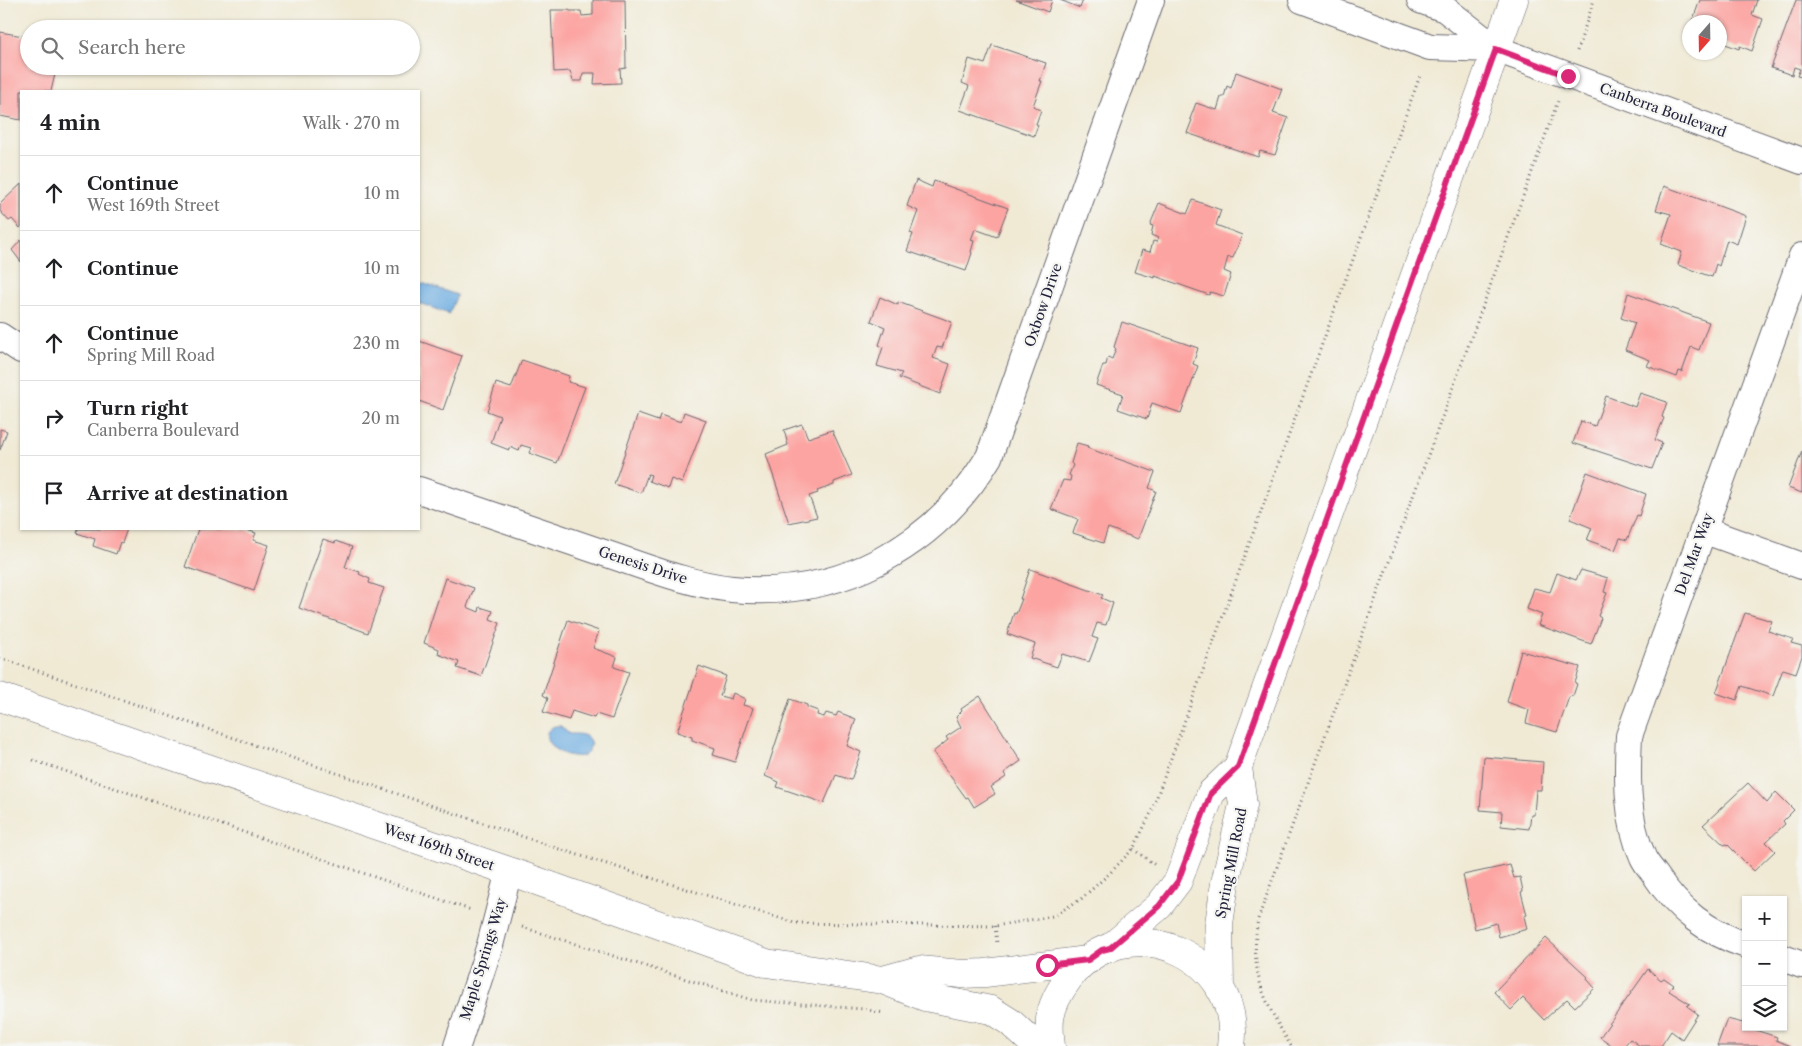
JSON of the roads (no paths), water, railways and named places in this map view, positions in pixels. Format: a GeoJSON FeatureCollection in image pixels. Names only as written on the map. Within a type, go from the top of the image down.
{"type":"FeatureCollection","features":[{"type":"Feature","properties":{"kind":"street","name":"Oxbow Drive"},"geometry":{"type":"LineString","coordinates":[[872,566],[895,553],[946,513],[963,495],[989,457],[1151,0]]}},
{"type":"Feature","properties":{"kind":"street"},"geometry":{"type":"LineString","coordinates":[[1302,0],[1430,47],[1496,49]]}},
{"type":"Feature","properties":{"kind":"street"},"geometry":{"type":"LineString","coordinates":[[1420,0],[1445,9],[1496,49]]}},
{"type":"Feature","properties":{"kind":"street","name":"Spring Mill Road"},"geometry":{"type":"LineString","coordinates":[[1051,1046],[1050,1020],[1059,991],[1077,967],[1099,954],[1159,906],[1178,881],[1211,793],[1238,767],[1514,0]]}},
{"type":"Feature","properties":{"kind":"street","name":"Canberra Boulevard"},"geometry":{"type":"LineString","coordinates":[[1496,49],[1802,161]]}},
{"type":"Feature","properties":{"kind":"street","name":"Del Mar Way"},"geometry":{"type":"LineString","coordinates":[[1742,944],[1724,938],[1690,916],[1663,886],[1644,858],[1633,825],[1627,779],[1629,736],[1802,256]]}},
{"type":"Feature","properties":{"kind":"street"},"geometry":{"type":"LineString","coordinates":[[0,336],[20,349]]}},
{"type":"Feature","properties":{"kind":"street","name":"Genesis Drive"},"geometry":{"type":"LineString","coordinates":[[420,490],[674,576],[730,589],[757,590],[824,582],[872,566]]}},
{"type":"Feature","properties":{"kind":"street"},"geometry":{"type":"LineString","coordinates":[[1703,530],[1802,566]]}},
{"type":"Feature","properties":{"kind":"street","name":"West 169th Street"},"geometry":{"type":"LineString","coordinates":[[0,697],[509,871],[766,963],[883,980],[925,997],[990,1010],[1010,1022],[1036,1046]]}},
{"type":"Feature","properties":{"kind":"street","name":"Spring Mill Road"},"geometry":{"type":"LineString","coordinates":[[1220,989],[1219,924],[1225,883],[1243,805],[1238,767]]}},
{"type":"Feature","properties":{"kind":"street","name":"Maple Springs Way"},"geometry":{"type":"LineString","coordinates":[[457,1046],[490,945],[509,871]]}},
{"type":"Feature","properties":{"kind":"street","name":"West 169th Street"},"geometry":{"type":"LineString","coordinates":[[883,980],[919,970],[962,974],[985,973],[1099,954],[1131,942],[1161,943],[1189,955],[1212,975],[1220,989]]}},
{"type":"Feature","properties":{"kind":"street"},"geometry":{"type":"LineString","coordinates":[[1787,959],[1802,965]]}},
{"type":"Feature","properties":{"kind":"street"},"geometry":{"type":"LineString","coordinates":[[1220,989],[1227,1001],[1235,1040]]}},
{"type":"Feature","properties":{"kind":"water"},"geometry":{"type":"Polygon","coordinates":[[[420,282],[457,295],[449,314],[420,303],[420,282]]]}},
{"type":"Feature","properties":{"kind":"water"},"geometry":{"type":"Polygon","coordinates":[[[555,726],[561,726],[569,734],[586,736],[591,745],[588,752],[584,756],[575,756],[552,747],[547,739],[547,732],[555,726]]]}}]}
